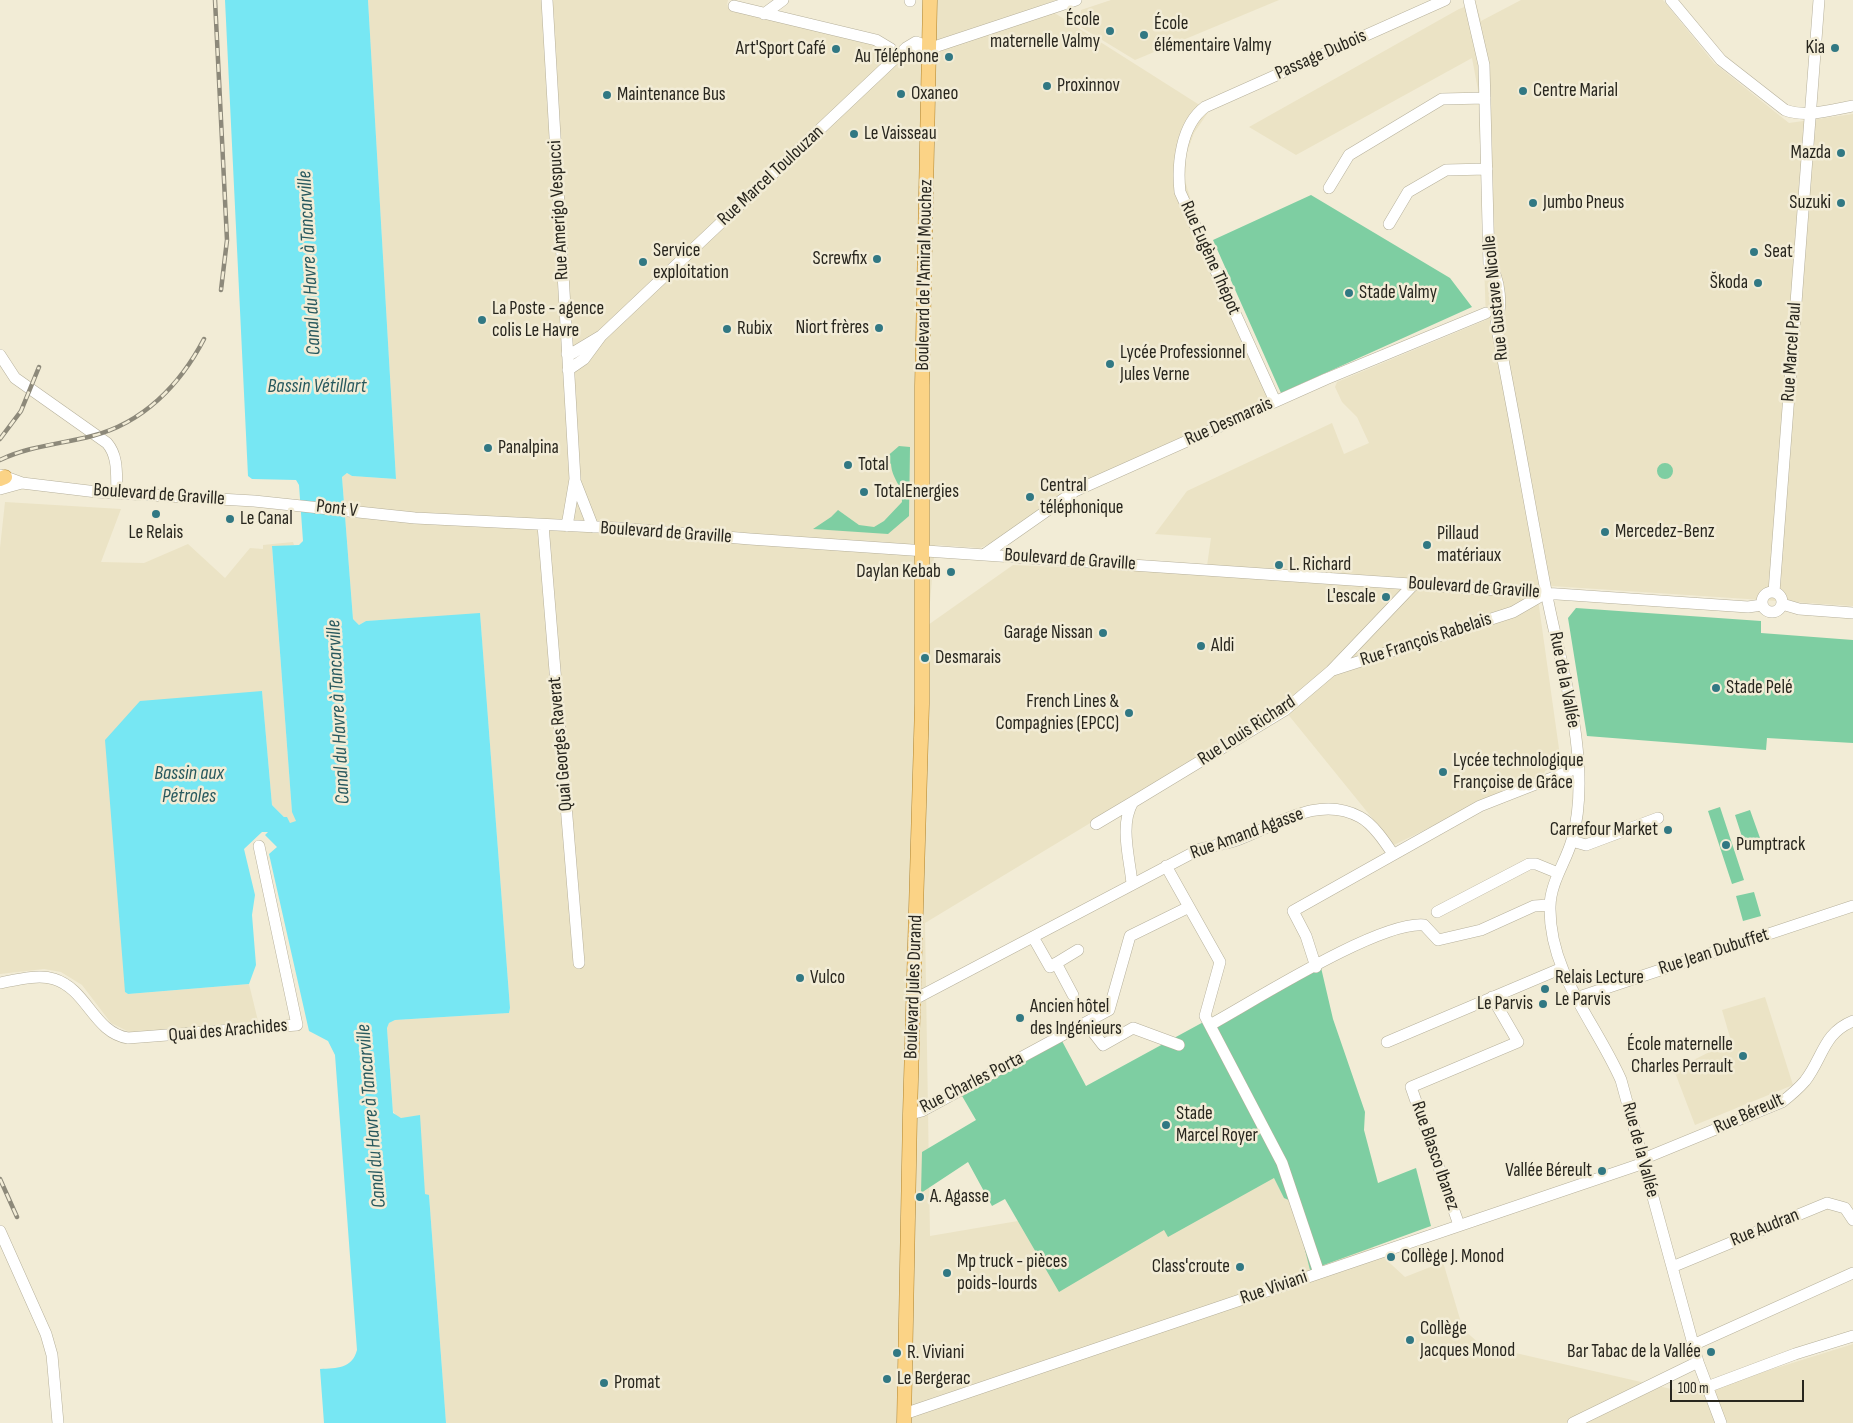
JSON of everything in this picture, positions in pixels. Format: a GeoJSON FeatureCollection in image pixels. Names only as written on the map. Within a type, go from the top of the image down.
{"type":"FeatureCollection","features":[{"type":"Feature","properties":{"kind":"main road","name":"Boulevard de l'Amiral Mouchez"},"geometry":{"type":"LineString","coordinates":[[921,551],[930,0]]}},
{"type":"Feature","properties":{"kind":"main road","name":"Boulevard Jules Durand"},"geometry":{"type":"LineString","coordinates":[[904,1419],[910,1114],[922,704],[921,551]]}},
{"type":"Feature","properties":{"kind":"street","name":"Rue Amerigo Vespucci"},"geometry":{"type":"LineString","coordinates":[[547,0],[574,479],[567,526]]}},
{"type":"Feature","properties":{"kind":"street"},"geometry":{"type":"LineString","coordinates":[[764,14],[783,0]]}},
{"type":"Feature","properties":{"kind":"street","name":"Rue Marcel Toulouzan"},"geometry":{"type":"LineString","coordinates":[[567,354],[571,354],[600,336],[898,57],[913,54],[929,47],[1076,0]]}},
{"type":"Feature","properties":{"kind":"street","name":"Passage Dubois"},"geometry":{"type":"LineString","coordinates":[[1198,112],[1445,0]]}},
{"type":"Feature","properties":{"kind":"street","name":"Rue Gustave Nicolle"},"geometry":{"type":"LineString","coordinates":[[1470,0],[1483,54],[1489,265],[1496,272],[1500,313],[1496,327],[1546,593]]}},
{"type":"Feature","properties":{"kind":"street"},"geometry":{"type":"LineString","coordinates":[[1671,0],[1721,60],[1785,110],[1794,113],[1810,113],[1853,106]]}},
{"type":"Feature","properties":{"kind":"street","name":"Rue Marcel Paul"},"geometry":{"type":"LineString","coordinates":[[1774,592],[1819,0]]}},
{"type":"Feature","properties":{"kind":"street"},"geometry":{"type":"LineString","coordinates":[[734,6],[876,40],[884,44],[898,57]]}},
{"type":"Feature","properties":{"kind":"street"},"geometry":{"type":"LineString","coordinates":[[1329,188],[1348,155],[1442,99],[1485,98]]}},
{"type":"Feature","properties":{"kind":"street","name":"Rue Eugène Thépot"},"geometry":{"type":"LineString","coordinates":[[1198,112],[1179,156],[1180,192],[1275,401]]}},
{"type":"Feature","properties":{"kind":"street"},"geometry":{"type":"LineString","coordinates":[[1389,224],[1408,192],[1446,170],[1487,169]]}},
{"type":"Feature","properties":{"kind":"street","name":"Rue Desmarais"},"geometry":{"type":"LineString","coordinates":[[984,554],[1075,491],[1275,401],[1486,313]]}},
{"type":"Feature","properties":{"kind":"street","name":"Rue Marcel Toulouzan"},"geometry":{"type":"LineString","coordinates":[[568,370],[584,359],[600,336]]}},
{"type":"Feature","properties":{"kind":"street"},"geometry":{"type":"LineString","coordinates":[[0,355],[15,378],[107,443],[113,450],[116,457],[117,493]]}},
{"type":"Feature","properties":{"kind":"street","name":"Rue Amerigo Vespucci"},"geometry":{"type":"LineString","coordinates":[[574,479],[593,527]]}},
{"type":"Feature","properties":{"kind":"street","name":"Boulevard de Graville"},"geometry":{"type":"LineString","coordinates":[[1,484],[22,483],[117,493],[296,504]]}},
{"type":"Feature","properties":{"kind":"street","name":"Pont V"},"geometry":{"type":"LineString","coordinates":[[296,504],[378,514]]}},
{"type":"Feature","properties":{"kind":"street","name":"Boulevard de Graville"},"geometry":{"type":"LineString","coordinates":[[378,514],[593,527],[1748,607],[1762,605]]}},
{"type":"Feature","properties":{"kind":"street","name":"Quai Georges Raverat"},"geometry":{"type":"LineString","coordinates":[[543,524],[579,963]]}},
{"type":"Feature","properties":{"kind":"street","name":"Rue Louis Richard"},"geometry":{"type":"LineString","coordinates":[[1096,824],[1285,710],[1331,670],[1414,584]]}},
{"type":"Feature","properties":{"kind":"street"},"geometry":{"type":"LineString","coordinates":[[1774,592],[1780,595],[1782,604],[1779,610],[1772,612],[1766,610],[1762,605],[1765,595],[1774,592]]}},
{"type":"Feature","properties":{"kind":"street","name":"Rue François Rabelais"},"geometry":{"type":"LineString","coordinates":[[1331,670],[1513,612],[1546,593]]}},
{"type":"Feature","properties":{"kind":"street","name":"Rue de la Vallée"},"geometry":{"type":"LineString","coordinates":[[1546,593],[1570,700],[1576,738],[1577,768],[1576,816],[1572,841],[1558,873],[1550,905],[1552,935],[1562,968],[1576,998],[1612,1060],[1621,1080],[1693,1345],[1721,1423]]}},
{"type":"Feature","properties":{"kind":"street"},"geometry":{"type":"LineString","coordinates":[[1782,604],[1800,609],[1853,613]]}},
{"type":"Feature","properties":{"kind":"street"},"geometry":{"type":"LineString","coordinates":[[1316,967],[1306,936],[1293,911],[1480,806],[1577,768]]}},
{"type":"Feature","properties":{"kind":"street"},"geometry":{"type":"LineString","coordinates":[[1132,884],[1126,817],[1133,802]]}},
{"type":"Feature","properties":{"kind":"street","name":"Rue Amand Agasse"},"geometry":{"type":"LineString","coordinates":[[913,1000],[1200,849],[1237,840],[1294,815],[1322,809],[1343,810],[1362,818],[1393,854]]}},
{"type":"Feature","properties":{"kind":"street"},"geometry":{"type":"LineString","coordinates":[[1572,841],[1586,845],[1658,818]]}},
{"type":"Feature","properties":{"kind":"street","name":"Quai des Arachides"},"geometry":{"type":"LineString","coordinates":[[0,983],[29,978],[54,979],[75,991],[112,1033],[128,1038],[297,1025],[259,846]]}},
{"type":"Feature","properties":{"kind":"street"},"geometry":{"type":"LineString","coordinates":[[1437,912],[1529,864],[1536,864],[1558,873]]}},
{"type":"Feature","properties":{"kind":"street"},"geometry":{"type":"LineString","coordinates":[[1166,866],[1220,962],[1204,1016],[1282,1163],[1319,1273]]}},
{"type":"Feature","properties":{"kind":"street"},"geometry":{"type":"LineString","coordinates":[[1210,1025],[1388,930],[1424,924],[1438,940],[1481,930],[1534,906],[1550,905]]}},
{"type":"Feature","properties":{"kind":"street","name":"Rue Jean Dubuffet"},"geometry":{"type":"LineString","coordinates":[[1576,998],[1853,906]]}},
{"type":"Feature","properties":{"kind":"street","name":"Rue Charles Porta"},"geometry":{"type":"LineString","coordinates":[[910,1114],[922,1112],[1109,1010],[1130,936],[1190,907]]}},
{"type":"Feature","properties":{"kind":"street"},"geometry":{"type":"LineString","coordinates":[[1033,936],[1050,967],[1078,950]]}},
{"type":"Feature","properties":{"kind":"street"},"geometry":{"type":"LineString","coordinates":[[1056,963],[1073,995]]}},
{"type":"Feature","properties":{"kind":"street"},"geometry":{"type":"LineString","coordinates":[[1388,1042],[1562,968]]}},
{"type":"Feature","properties":{"kind":"street","name":"Rue Blasco Ibanez"},"geometry":{"type":"LineString","coordinates":[[1459,1225],[1411,1087],[1518,1042],[1492,997]]}},
{"type":"Feature","properties":{"kind":"street","name":"Rue Béreult"},"geometry":{"type":"LineString","coordinates":[[1643,1161],[1782,1102],[1794,1093],[1806,1079],[1821,1050],[1837,1029],[1853,1020]]}},
{"type":"Feature","properties":{"kind":"street"},"geometry":{"type":"LineString","coordinates":[[1086,1023],[1102,1045],[1132,1028],[1179,1044]]}},
{"type":"Feature","properties":{"kind":"street","name":"Rue Viviani"},"geometry":{"type":"LineString","coordinates":[[904,1419],[1643,1161]]}},
{"type":"Feature","properties":{"kind":"street","name":"Rue Audran"},"geometry":{"type":"LineString","coordinates":[[1672,1266],[1827,1203],[1845,1208],[1853,1220]]}},
{"type":"Feature","properties":{"kind":"street"},"geometry":{"type":"LineString","coordinates":[[0,1231],[46,1334],[52,1355],[58,1423]]}},
{"type":"Feature","properties":{"kind":"street"},"geometry":{"type":"LineString","coordinates":[[1693,1345],[1853,1273]]}},
{"type":"Feature","properties":{"kind":"street"},"geometry":{"type":"LineString","coordinates":[[1707,1387],[1795,1354],[1853,1336]]}},
{"type":"Feature","properties":{"kind":"street"},"geometry":{"type":"LineString","coordinates":[[1572,1423],[1698,1362]]}},
{"type":"Feature","properties":{"kind":"shaded area"},"geometry":{"type":"Polygon","coordinates":[[[368,0],[728,0],[727,5],[891,49],[929,47],[930,0],[1056,0],[1042,5],[1209,111],[1194,133],[1186,155],[1185,181],[1193,207],[1277,393],[1069,489],[1000,539],[980,548],[935,545],[928,625],[1013,565],[1206,573],[1211,538],[1155,534],[1187,491],[1332,423],[1344,454],[1369,443],[1357,417],[1342,402],[1335,387],[1337,382],[1486,320],[1478,90],[1472,58],[1296,155],[1249,127],[1459,9],[1476,3],[1481,21],[1521,0],[1663,0],[1714,63],[1789,123],[1853,114],[1853,606],[1536,585],[1561,763],[1545,771],[1544,774],[1506,790],[1394,845],[1282,707],[925,923],[930,1236],[1293,1174],[1405,1277],[1443,1262],[1463,1329],[1481,1345],[1693,1394],[1853,1344],[1853,1423],[446,1423],[429,1195],[425,1195],[401,1118],[396,1116],[393,1111],[387,1028],[389,1023],[395,1020],[509,1013],[510,1008],[480,614],[366,621],[359,625],[353,619],[342,477],[347,473],[352,476],[396,479],[368,0]]]}},
{"type":"Feature","properties":{"kind":"shaded area","name":"École élémentaire Valmy"},"geometry":{"type":"Polygon","coordinates":[[[1111,0],[1279,0],[1135,60],[1079,26],[1081,10],[1111,0]]]}},
{"type":"Feature","properties":{"kind":"shaded area"},"geometry":{"type":"Polygon","coordinates":[[[5,502],[121,509],[101,562],[144,563],[188,544],[225,578],[250,548],[263,549],[263,545],[293,542],[294,545],[272,547],[292,811],[297,820],[294,824],[290,823],[272,805],[262,691],[125,992],[128,994],[249,984],[258,1021],[131,1033],[111,1023],[82,985],[61,972],[44,969],[0,974],[0,548],[5,502]]]}},
{"type":"Feature","properties":{"kind":"shaded area","name":"École maternelle Charles Perrault"},"geometry":{"type":"Polygon","coordinates":[[[1765,997],[1793,1085],[1695,1125],[1674,1070],[1731,1041],[1722,1010],[1765,997]]]}},
{"type":"Feature","properties":{"kind":"green space","name":"Stade Valmy"},"geometry":{"type":"Polygon","coordinates":[[[1311,195],[1450,278],[1472,307],[1281,393],[1213,240],[1311,195]]]}},
{"type":"Feature","properties":{"kind":"green space"},"geometry":{"type":"Polygon","coordinates":[[[899,446],[910,447],[909,516],[888,534],[813,529],[838,510],[859,525],[874,527],[884,521],[902,502],[902,496],[891,464],[884,459],[899,446]]]}},
{"type":"Feature","properties":{"kind":"green space"},"geometry":{"type":"Polygon","coordinates":[[[1665,463],[1673,471],[1665,479],[1657,471],[1665,463]]]}},
{"type":"Feature","properties":{"kind":"green space","name":"Stade Pelé"},"geometry":{"type":"Polygon","coordinates":[[[1576,608],[1761,621],[1761,633],[1853,640],[1853,743],[1767,738],[1766,750],[1587,736],[1568,618],[1576,608]]]}},
{"type":"Feature","properties":{"kind":"green space","name":"Pumptrack"},"geometry":{"type":"Polygon","coordinates":[[[1720,807],[1744,880],[1732,884],[1708,811],[1720,807]]]}},
{"type":"Feature","properties":{"kind":"green space"},"geometry":{"type":"Polygon","coordinates":[[[1750,810],[1760,838],[1744,843],[1735,815],[1750,810]]]}},
{"type":"Feature","properties":{"kind":"green space"},"geometry":{"type":"Polygon","coordinates":[[[1754,892],[1761,916],[1743,921],[1736,896],[1754,892]]]}},
{"type":"Feature","properties":{"kind":"green space","name":"Stade Marcel Royer"},"geometry":{"type":"Polygon","coordinates":[[[1319,959],[1333,1019],[1365,1112],[1364,1130],[1378,1183],[1416,1168],[1431,1226],[1310,1270],[1293,1202],[1284,1198],[1274,1178],[1168,1237],[1164,1230],[1059,1292],[1005,1199],[992,1206],[968,1162],[921,1193],[922,1152],[976,1120],[962,1096],[1062,1041],[1086,1086],[1319,959]]]}},
{"type":"Feature","properties":{"kind":"water"},"geometry":{"type":"Polygon","coordinates":[[[225,0],[368,0],[396,479],[352,476],[347,473],[342,477],[353,619],[359,625],[366,621],[480,613],[509,1013],[395,1020],[389,1023],[387,1028],[393,1113],[401,1118],[420,1115],[425,1194],[429,1195],[446,1423],[324,1423],[320,1369],[338,1368],[348,1364],[352,1361],[357,1350],[335,1055],[328,1041],[309,1031],[269,854],[277,847],[265,835],[268,832],[262,832],[244,849],[255,895],[252,915],[256,965],[249,984],[128,994],[125,992],[105,740],[140,701],[262,691],[272,805],[284,817],[287,817],[290,823],[296,821],[292,812],[272,546],[299,545],[303,541],[299,485],[296,480],[252,479],[248,476],[225,0]]]}},
{"type":"Feature","properties":{"kind":"railway"},"geometry":{"type":"LineString","coordinates":[[215,0],[227,240],[221,290]]}},
{"type":"Feature","properties":{"kind":"railway"},"geometry":{"type":"LineString","coordinates":[[0,460],[34,448],[92,436],[128,422],[158,400],[184,372],[204,339]]}},
{"type":"Feature","properties":{"kind":"railway"},"geometry":{"type":"LineString","coordinates":[[0,439],[21,411],[39,367]]}},
{"type":"Feature","properties":{"kind":"railway"},"geometry":{"type":"LineString","coordinates":[[0,1179],[17,1217]]}},
{"type":"Feature","properties":{"kind":"place","name":"École maternelle Valmy"},"geometry":{"type":"Point","coordinates":[1110,31]}},
{"type":"Feature","properties":{"kind":"place","name":"École élémentaire Valmy"},"geometry":{"type":"Point","coordinates":[1144,35]}},
{"type":"Feature","properties":{"kind":"place","name":"Kia"},"geometry":{"type":"Point","coordinates":[1835,48]}},
{"type":"Feature","properties":{"kind":"place","name":"Art'Sport Café"},"geometry":{"type":"Point","coordinates":[836,49]}},
{"type":"Feature","properties":{"kind":"place","name":"Au Téléphone"},"geometry":{"type":"Point","coordinates":[949,57]}},
{"type":"Feature","properties":{"kind":"place","name":"Proxinnov"},"geometry":{"type":"Point","coordinates":[1047,86]}},
{"type":"Feature","properties":{"kind":"place","name":"Centre Marial"},"geometry":{"type":"Point","coordinates":[1523,91]}},
{"type":"Feature","properties":{"kind":"place","name":"Oxaneo"},"geometry":{"type":"Point","coordinates":[901,94]}},
{"type":"Feature","properties":{"kind":"place","name":"Maintenance Bus"},"geometry":{"type":"Point","coordinates":[607,95]}},
{"type":"Feature","properties":{"kind":"place","name":"Le Vaisseau"},"geometry":{"type":"Point","coordinates":[854,134]}},
{"type":"Feature","properties":{"kind":"place","name":"Mazda"},"geometry":{"type":"Point","coordinates":[1841,153]}},
{"type":"Feature","properties":{"kind":"place","name":"Jumbo Pneus"},"geometry":{"type":"Point","coordinates":[1533,203]}},
{"type":"Feature","properties":{"kind":"place","name":"Suzuki"},"geometry":{"type":"Point","coordinates":[1841,203]}},
{"type":"Feature","properties":{"kind":"place","name":"Seat"},"geometry":{"type":"Point","coordinates":[1754,252]}},
{"type":"Feature","properties":{"kind":"place","name":"Screwfix"},"geometry":{"type":"Point","coordinates":[877,259]}},
{"type":"Feature","properties":{"kind":"place","name":"Service exploitation"},"geometry":{"type":"Point","coordinates":[643,262]}},
{"type":"Feature","properties":{"kind":"place","name":"Škoda"},"geometry":{"type":"Point","coordinates":[1758,283]}},
{"type":"Feature","properties":{"kind":"place","name":"Stade Valmy"},"geometry":{"type":"Point","coordinates":[1349,293]}},
{"type":"Feature","properties":{"kind":"place","name":"La Poste - agence colis Le Havre"},"geometry":{"type":"Point","coordinates":[482,320]}},
{"type":"Feature","properties":{"kind":"place","name":"Niort frères"},"geometry":{"type":"Point","coordinates":[879,328]}},
{"type":"Feature","properties":{"kind":"place","name":"Rubix"},"geometry":{"type":"Point","coordinates":[727,329]}},
{"type":"Feature","properties":{"kind":"place","name":"Lycée Professionnel Jules Verne"},"geometry":{"type":"Point","coordinates":[1110,364]}},
{"type":"Feature","properties":{"kind":"place","name":"Panalpina"},"geometry":{"type":"Point","coordinates":[488,448]}},
{"type":"Feature","properties":{"kind":"place","name":"Total"},"geometry":{"type":"Point","coordinates":[848,465]}},
{"type":"Feature","properties":{"kind":"place","name":"TotalEnergies"},"geometry":{"type":"Point","coordinates":[864,492]}},
{"type":"Feature","properties":{"kind":"place","name":"Central téléphonique"},"geometry":{"type":"Point","coordinates":[1030,497]}},
{"type":"Feature","properties":{"kind":"place","name":"Le Relais"},"geometry":{"type":"Point","coordinates":[156,514]}},
{"type":"Feature","properties":{"kind":"place","name":"Le Canal"},"geometry":{"type":"Point","coordinates":[230,519]}},
{"type":"Feature","properties":{"kind":"place","name":"Mercedez-Benz"},"geometry":{"type":"Point","coordinates":[1605,532]}},
{"type":"Feature","properties":{"kind":"place","name":"Pillaud matériaux"},"geometry":{"type":"Point","coordinates":[1427,545]}},
{"type":"Feature","properties":{"kind":"place","name":"L. Richard"},"geometry":{"type":"Point","coordinates":[1279,565]}},
{"type":"Feature","properties":{"kind":"place","name":"Daylan Kebab"},"geometry":{"type":"Point","coordinates":[951,572]}},
{"type":"Feature","properties":{"kind":"place","name":"L'escale"},"geometry":{"type":"Point","coordinates":[1386,597]}},
{"type":"Feature","properties":{"kind":"place","name":"Garage Nissan"},"geometry":{"type":"Point","coordinates":[1103,633]}},
{"type":"Feature","properties":{"kind":"place","name":"Aldi"},"geometry":{"type":"Point","coordinates":[1201,646]}},
{"type":"Feature","properties":{"kind":"place","name":"Desmarais"},"geometry":{"type":"Point","coordinates":[925,658]}},
{"type":"Feature","properties":{"kind":"place","name":"Stade Pelé"},"geometry":{"type":"Point","coordinates":[1716,688]}},
{"type":"Feature","properties":{"kind":"place","name":"French Lines & Compagnies (EPCC)"},"geometry":{"type":"Point","coordinates":[1129,713]}},
{"type":"Feature","properties":{"kind":"place","name":"Lycée technologique Françoise de Grâce"},"geometry":{"type":"Point","coordinates":[1443,772]}},
{"type":"Feature","properties":{"kind":"place","name":"Carrefour Market"},"geometry":{"type":"Point","coordinates":[1668,830]}},
{"type":"Feature","properties":{"kind":"place","name":"Pumptrack"},"geometry":{"type":"Point","coordinates":[1726,845]}},
{"type":"Feature","properties":{"kind":"place","name":"Vulco"},"geometry":{"type":"Point","coordinates":[800,978]}},
{"type":"Feature","properties":{"kind":"place","name":"Relais Lecture Le Parvis"},"geometry":{"type":"Point","coordinates":[1545,989]}},
{"type":"Feature","properties":{"kind":"place","name":"Le Parvis"},"geometry":{"type":"Point","coordinates":[1543,1004]}},
{"type":"Feature","properties":{"kind":"place","name":"Ancien hôtel des Ingénieurs"},"geometry":{"type":"Point","coordinates":[1020,1018]}},
{"type":"Feature","properties":{"kind":"place","name":"École maternelle Charles Perrault"},"geometry":{"type":"Point","coordinates":[1743,1056]}},
{"type":"Feature","properties":{"kind":"place","name":"Stade Marcel Royer"},"geometry":{"type":"Point","coordinates":[1166,1125]}},
{"type":"Feature","properties":{"kind":"place","name":"Vallée Béreult"},"geometry":{"type":"Point","coordinates":[1602,1171]}},
{"type":"Feature","properties":{"kind":"place","name":"A. Agasse"},"geometry":{"type":"Point","coordinates":[920,1197]}},
{"type":"Feature","properties":{"kind":"place","name":"Collège J. Monod"},"geometry":{"type":"Point","coordinates":[1391,1257]}},
{"type":"Feature","properties":{"kind":"place","name":"Class'croute"},"geometry":{"type":"Point","coordinates":[1240,1267]}},
{"type":"Feature","properties":{"kind":"place","name":"Mp truck - pièces poids-lourds"},"geometry":{"type":"Point","coordinates":[947,1273]}},
{"type":"Feature","properties":{"kind":"place","name":"Collège Jacques Monod"},"geometry":{"type":"Point","coordinates":[1410,1340]}},
{"type":"Feature","properties":{"kind":"place","name":"Bar Tabac de la Vallée"},"geometry":{"type":"Point","coordinates":[1711,1352]}},
{"type":"Feature","properties":{"kind":"place","name":"R. Viviani"},"geometry":{"type":"Point","coordinates":[897,1353]}},
{"type":"Feature","properties":{"kind":"place","name":"Le Bergerac"},"geometry":{"type":"Point","coordinates":[887,1379]}},
{"type":"Feature","properties":{"kind":"place","name":"Promat"},"geometry":{"type":"Point","coordinates":[604,1383]}},
{"type":"Feature","properties":{"kind":"water label","name":"Canal du Havre à Tancarville"},"geometry":{"type":"Point","coordinates":[310,263]}},
{"type":"Feature","properties":{"kind":"water label","name":"Bassin Vétillart"},"geometry":{"type":"Point","coordinates":[317,387]}},
{"type":"Feature","properties":{"kind":"water label","name":"Canal du Havre à Tancarville"},"geometry":{"type":"Point","coordinates":[339,712]}},
{"type":"Feature","properties":{"kind":"water label","name":"Bassin aux Pétroles"},"geometry":{"type":"Point","coordinates":[189,786]}},
{"type":"Feature","properties":{"kind":"water label","name":"Canal du Havre à Tancarville"},"geometry":{"type":"Point","coordinates":[372,1116]}}]}
